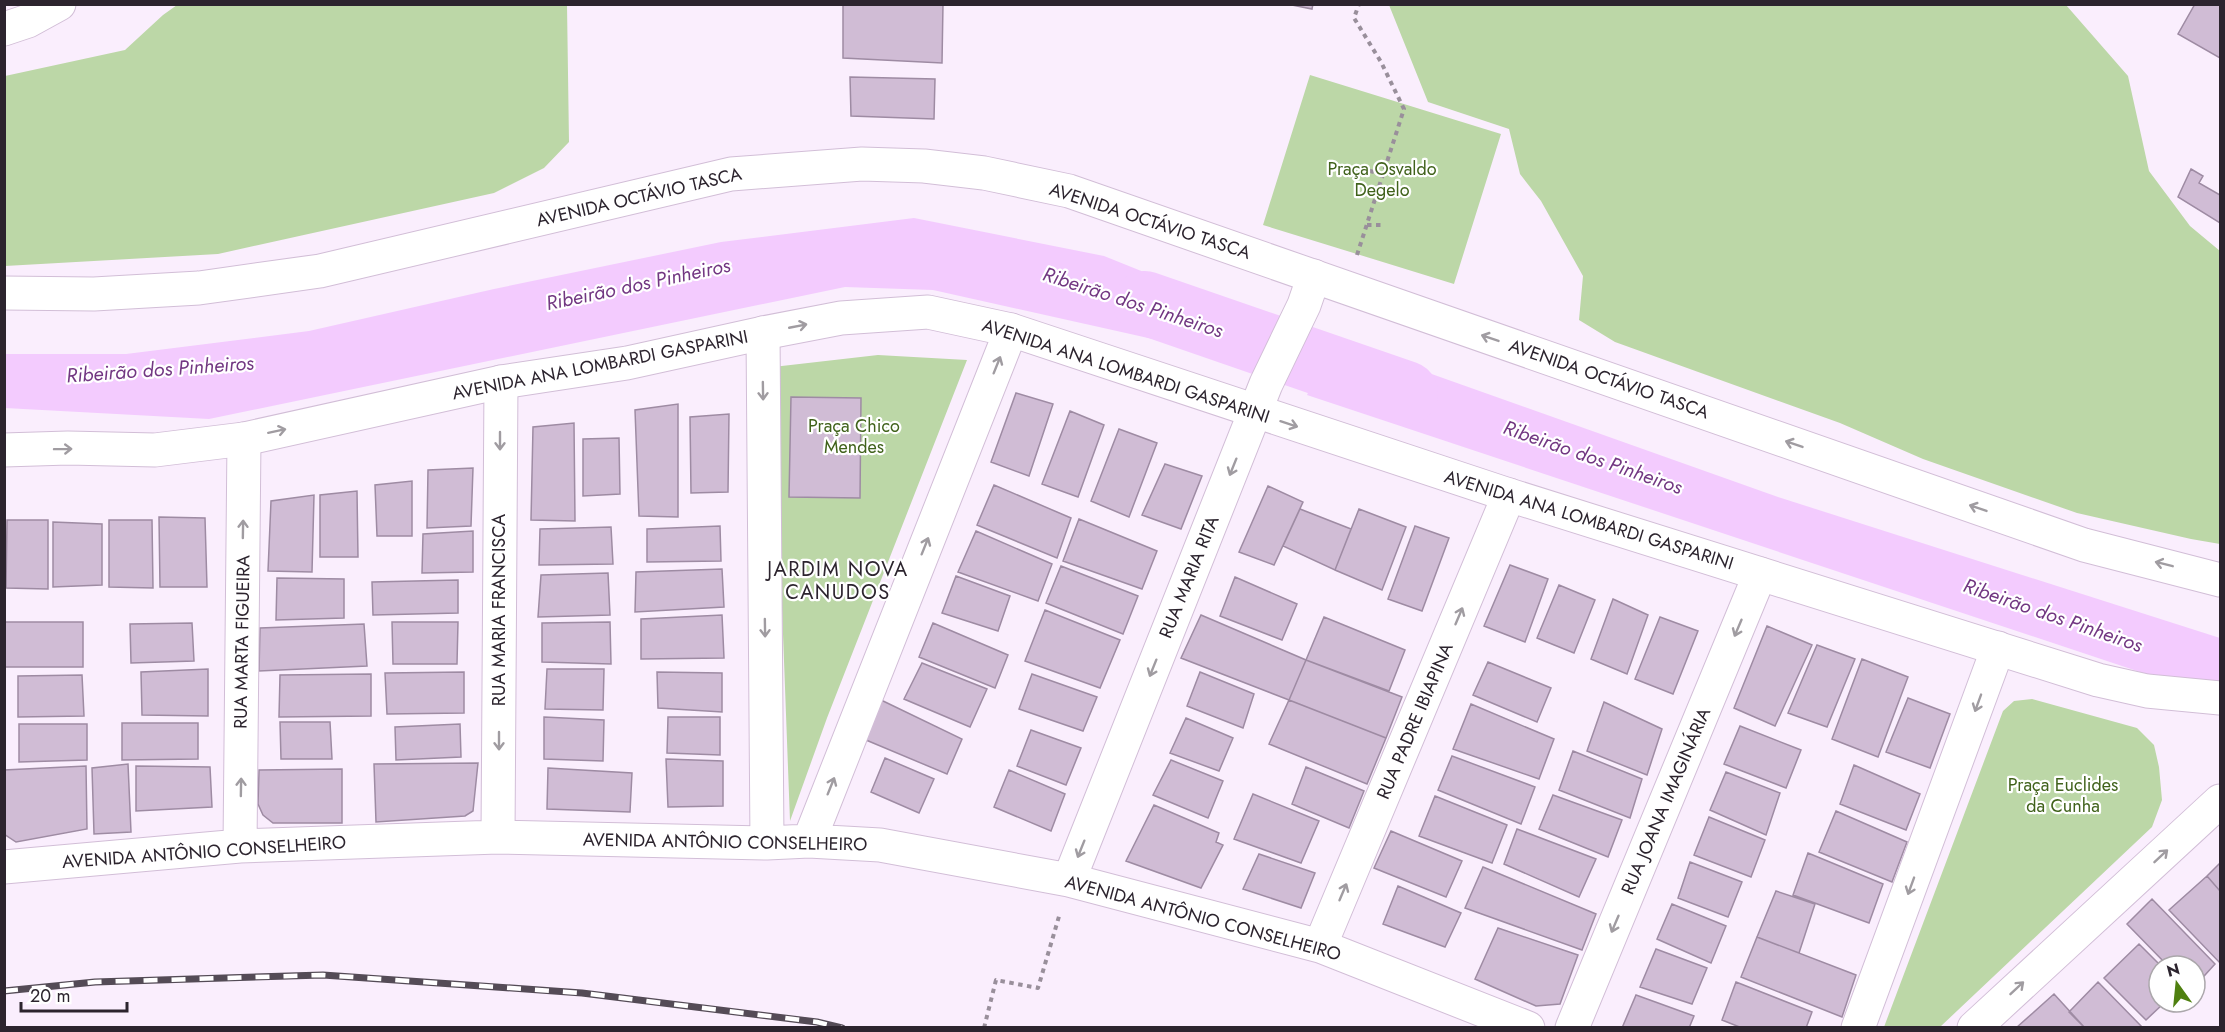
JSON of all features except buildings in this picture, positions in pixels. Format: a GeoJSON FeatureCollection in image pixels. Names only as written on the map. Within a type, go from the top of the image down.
{"type":"FeatureCollection","features":[{"type":"Feature","properties":{"kind":"street"},"geometry":{"type":"LineString","coordinates":[[4,29],[28,21],[59,4]]}},
{"type":"Feature","properties":{"kind":"street","name":"AVENIDA OCTÁVIO TASCA"},"geometry":{"type":"LineString","coordinates":[[4,293],[94,294],[199,288],[320,271],[731,174],[862,164],[924,166],[1069,191],[1309,291],[1346,287],[2084,545],[2220,580]]}},
{"type":"Feature","properties":{"kind":"street","name":"RUA MARIA RITA"},"geometry":{"type":"LineString","coordinates":[[1069,880],[1260,399],[1309,291]]}},
{"type":"Feature","properties":{"kind":"street","name":"AVENIDA ANA LOMBARDI GASPARINI"},"geometry":{"type":"LineString","coordinates":[[4,450],[68,448],[155,450],[244,439],[501,382],[627,363],[840,318],[928,312],[1011,330],[1260,399],[1509,495],[2098,680],[2146,691],[2220,698]]}},
{"type":"Feature","properties":{"kind":"street"},"geometry":{"type":"LineString","coordinates":[[809,841],[1011,330]]}},
{"type":"Feature","properties":{"kind":"street"},"geometry":{"type":"LineString","coordinates":[[763,333],[767,843]]}},
{"type":"Feature","properties":{"kind":"street","name":"RUA MARIA FRANCISCA"},"geometry":{"type":"LineString","coordinates":[[498,837],[501,382]]}},
{"type":"Feature","properties":{"kind":"street","name":"RUA MARTA FIGUEIRA"},"geometry":{"type":"LineString","coordinates":[[240,846],[244,439]]}},
{"type":"Feature","properties":{"kind":"street","name":"RUA PADRE IBIAPINA"},"geometry":{"type":"LineString","coordinates":[[1320,946],[1509,495]]}},
{"type":"Feature","properties":{"kind":"street","name":"RUA JOANA IMAGINÁRIA"},"geometry":{"type":"LineString","coordinates":[[1572,1028],[1760,573]]}},
{"type":"Feature","properties":{"kind":"street"},"geometry":{"type":"LineString","coordinates":[[1858,1028],[1998,648]]}},
{"type":"Feature","properties":{"kind":"street"},"geometry":{"type":"LineString","coordinates":[[1974,1028],[2220,801]]}},
{"type":"Feature","properties":{"kind":"street","name":"AVENIDA ANTÔNIO CONSELHEIRO"},"geometry":{"type":"LineString","coordinates":[[4,867],[240,846],[498,837],[767,843],[809,841],[879,845],[1069,880],[1320,946],[1528,1028]]}},
{"type":"Feature","properties":{"kind":"path"},"geometry":{"type":"LineString","coordinates":[[1346,287],[1404,109],[1381,62],[1354,18],[1359,4]]}},
{"type":"Feature","properties":{"kind":"path"},"geometry":{"type":"LineString","coordinates":[[1361,168],[1383,175]]}},
{"type":"Feature","properties":{"kind":"path"},"geometry":{"type":"LineString","coordinates":[[1367,225],[1381,225]]}},
{"type":"Feature","properties":{"kind":"path"},"geometry":{"type":"LineString","coordinates":[[984,1028],[996,980],[1038,988],[1069,880]]}},
{"type":"Feature","properties":{"kind":"green space"},"geometry":{"type":"Polygon","coordinates":[[[177,5],[567,5],[569,142],[544,168],[494,193],[218,254],[5,266],[5,76],[125,50],[177,5]]]}},
{"type":"Feature","properties":{"kind":"green space"},"geometry":{"type":"Polygon","coordinates":[[[1389,5],[2066,5],[2128,76],[2149,171],[2190,226],[2220,251],[2220,544],[2077,513],[1923,459],[1840,423],[1615,342],[1579,320],[1583,276],[1541,201],[1520,174],[1509,129],[1428,102],[1389,5]]]}},
{"type":"Feature","properties":{"kind":"green space","name":"Praça Osvaldo Degelo"},"geometry":{"type":"Polygon","coordinates":[[[1310,75],[1501,134],[1454,284],[1263,225],[1310,75]]]}},
{"type":"Feature","properties":{"kind":"green space","name":"Praça Chico Mendes"},"geometry":{"type":"Polygon","coordinates":[[[878,355],[967,360],[827,718],[790,821],[773,367],[878,355]]]}},
{"type":"Feature","properties":{"kind":"green space","name":"Praça Euclides da Cunha"},"geometry":{"type":"Polygon","coordinates":[[[2032,699],[2137,728],[2154,745],[2162,800],[2152,827],[1940,1027],[1884,1027],[2003,711],[2014,701],[2032,699]]]}},
{"type":"Feature","properties":{"kind":"water"},"geometry":{"type":"Polygon","coordinates":[[[914,218],[1104,256],[1201,295],[1238,307],[1220,354],[933,290],[845,287],[209,419],[5,408],[5,354],[126,354],[309,331],[494,289],[721,242],[914,218]]]}},
{"type":"Feature","properties":{"kind":"water"},"geometry":{"type":"Polygon","coordinates":[[[1333,339],[1778,497],[2220,638],[2220,685],[2170,682],[1307,395],[1333,339]]]}},
{"type":"Feature","properties":{"kind":"waterway","name":"Ribeirão dos Pinheiros"},"geometry":{"type":"LineString","coordinates":[[1145,303],[1406,393]]}},
{"type":"Feature","properties":{"kind":"railway"},"geometry":{"type":"LineString","coordinates":[[4,991],[95,982],[323,975],[582,993],[817,1022],[842,1028]]}},
{"type":"Feature","properties":{"kind":"district","name":"JARDIM NOVA CANUDOS"},"geometry":{"type":"Point","coordinates":[838,580]}}]}
